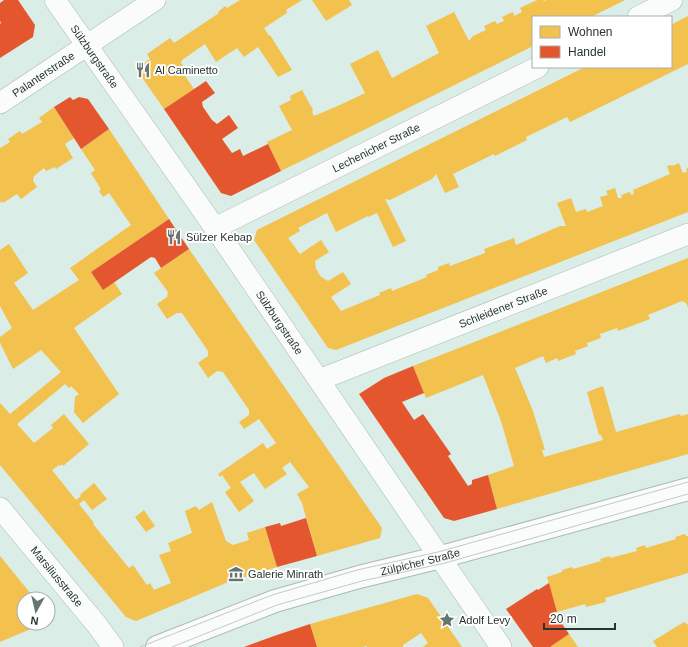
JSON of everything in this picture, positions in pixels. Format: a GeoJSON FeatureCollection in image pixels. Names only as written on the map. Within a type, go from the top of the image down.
{"type":"FeatureCollection","features":[{"type":"Feature","properties":{"kind":"street","name":"Sülzburgstraße"},"geometry":{"type":"LineString","coordinates":[[55,0],[215,228],[501,647]]}},
{"type":"Feature","properties":{"kind":"street","name":"Palanterstraße"},"geometry":{"type":"LineString","coordinates":[[0,103],[155,0]]}},
{"type":"Feature","properties":{"kind":"street"},"geometry":{"type":"LineString","coordinates":[[640,16],[672,0]]}},
{"type":"Feature","properties":{"kind":"street","name":"Lechenicher Straße"},"geometry":{"type":"LineString","coordinates":[[215,228],[536,68]]}},
{"type":"Feature","properties":{"kind":"street","name":"Schleidener Straße"},"geometry":{"type":"LineString","coordinates":[[319,380],[688,234]]}},
{"type":"Feature","properties":{"kind":"street","name":"Zülpicher Straße"},"geometry":{"type":"LineString","coordinates":[[157,647],[275,601],[359,577],[441,558],[688,489]]}},
{"type":"Feature","properties":{"kind":"street","name":"Marsiliusstraße"},"geometry":{"type":"LineString","coordinates":[[0,508],[97,625],[113,647]]}},
{"type":"Feature","properties":{"kind":"building: Wohnen"},"geometry":{"type":"Polygon","coordinates":[[[240,0],[302,0],[286,10],[287,13],[264,28],[292,70],[278,77],[258,47],[244,57],[237,48],[216,62],[205,44],[182,60],[181,63],[187,71],[185,76],[194,89],[164,109],[136,69],[150,59],[147,54],[170,38],[174,43],[219,13],[218,12],[225,6],[227,8],[240,0]]]}},
{"type":"Feature","properties":{"kind":"building: Wohnen"},"geometry":{"type":"Polygon","coordinates":[[[312,0],[349,0],[352,5],[326,21],[312,0]]]}},
{"type":"Feature","properties":{"kind":"building: Wohnen"},"geometry":{"type":"Polygon","coordinates":[[[537,0],[625,0],[593,16],[532,16],[532,46],[281,171],[267,142],[292,130],[279,106],[291,100],[290,96],[302,90],[313,110],[312,112],[314,116],[365,93],[350,64],[378,50],[392,78],[439,53],[426,26],[454,12],[469,41],[473,36],[486,30],[484,26],[495,21],[497,24],[504,21],[502,17],[513,12],[514,16],[522,12],[520,8],[537,0]]]}},
{"type":"Feature","properties":{"kind":"building: Wohnen"},"geometry":{"type":"Polygon","coordinates":[[[688,16],[688,64],[570,122],[567,117],[526,137],[527,140],[495,156],[494,154],[453,174],[459,187],[445,193],[436,174],[432,179],[390,200],[385,199],[406,241],[393,247],[377,213],[336,232],[327,213],[298,228],[300,231],[288,238],[300,254],[321,240],[329,252],[315,261],[316,269],[321,277],[328,281],[343,272],[351,284],[331,297],[341,311],[380,295],[379,293],[391,288],[392,291],[427,277],[426,275],[438,270],[438,267],[449,263],[450,266],[485,253],[484,249],[514,238],[516,245],[560,226],[566,226],[557,203],[571,198],[576,212],[586,209],[587,212],[603,206],[600,197],[608,195],[606,191],[615,188],[618,198],[622,198],[621,195],[630,192],[631,195],[634,194],[633,190],[670,174],[667,166],[673,166],[679,163],[683,173],[687,172],[686,169],[688,168],[688,212],[336,350],[328,348],[254,240],[257,230],[583,68],[672,68],[672,24],[688,16]]]}},
{"type":"Feature","properties":{"kind":"building: Wohnen"},"geometry":{"type":"Polygon","coordinates":[[[54,107],[74,138],[65,144],[73,158],[56,169],[55,167],[46,171],[44,168],[34,176],[33,181],[37,187],[21,199],[17,194],[3,203],[2,201],[0,203],[0,148],[10,142],[8,139],[20,131],[22,134],[42,122],[39,118],[54,107]]]}},
{"type":"Feature","properties":{"kind":"building: Wohnen"},"geometry":{"type":"Polygon","coordinates":[[[109,129],[169,219],[91,272],[103,290],[114,282],[122,294],[74,328],[119,394],[83,423],[74,412],[75,397],[79,394],[71,386],[69,388],[65,384],[17,424],[34,443],[53,428],[51,425],[64,414],[89,444],[63,466],[62,464],[60,466],[59,465],[52,470],[76,500],[94,483],[107,499],[92,510],[84,500],[79,504],[94,523],[93,524],[129,568],[133,565],[147,585],[150,583],[154,590],[171,583],[159,555],[171,551],[168,543],[192,533],[185,511],[196,506],[199,510],[212,502],[226,541],[233,545],[249,540],[247,533],[265,527],[277,567],[226,583],[136,621],[126,617],[0,465],[0,403],[10,414],[61,372],[41,350],[13,369],[0,343],[0,337],[12,328],[0,306],[0,250],[9,244],[28,273],[14,283],[33,310],[79,280],[70,268],[131,225],[109,193],[103,197],[99,191],[101,189],[91,173],[95,170],[81,149],[109,129]]]}},
{"type":"Feature","properties":{"kind":"building: Wohnen"},"geometry":{"type":"Polygon","coordinates":[[[189,249],[382,528],[380,538],[317,556],[302,503],[297,494],[309,487],[290,462],[282,468],[287,474],[265,489],[254,473],[240,482],[254,501],[239,512],[225,492],[231,488],[222,475],[220,477],[218,474],[263,443],[267,449],[276,443],[259,419],[244,429],[239,422],[249,415],[249,410],[223,372],[217,371],[208,378],[198,363],[208,356],[208,351],[182,313],[177,313],[167,319],[157,304],[167,297],[168,292],[154,273],[189,249]]]}},
{"type":"Feature","properties":{"kind":"building: Wohnen"},"geometry":{"type":"Polygon","coordinates":[[[688,258],[688,307],[686,303],[682,301],[648,315],[650,319],[618,331],[617,328],[600,334],[601,338],[587,343],[588,346],[575,351],[576,354],[558,361],[557,358],[546,363],[543,356],[515,368],[533,411],[545,450],[542,450],[544,457],[603,440],[601,435],[599,435],[587,392],[603,386],[616,432],[680,414],[681,416],[688,414],[688,454],[497,509],[488,475],[514,466],[501,421],[483,375],[426,398],[413,366],[688,258]]]}},
{"type":"Feature","properties":{"kind":"building: Wohnen"},"geometry":{"type":"Polygon","coordinates":[[[144,510],[155,526],[146,532],[135,517],[144,510]]]}},
{"type":"Feature","properties":{"kind":"building: Wohnen"},"geometry":{"type":"Polygon","coordinates":[[[685,534],[688,536],[688,573],[605,598],[606,602],[586,607],[585,604],[557,612],[547,577],[562,572],[562,570],[572,567],[573,569],[601,561],[600,559],[610,556],[610,558],[637,551],[636,548],[645,545],[646,548],[676,539],[675,537],[685,534]]]}},
{"type":"Feature","properties":{"kind":"building: Wohnen"},"geometry":{"type":"Polygon","coordinates":[[[0,556],[28,591],[16,591],[16,631],[26,631],[0,642],[0,556]]]}},
{"type":"Feature","properties":{"kind":"building: Wohnen"},"geometry":{"type":"Polygon","coordinates":[[[417,594],[428,598],[462,647],[423,647],[428,643],[421,633],[403,645],[403,647],[317,647],[310,624],[417,594]]]}},
{"type":"Feature","properties":{"kind":"building: Wohnen"},"geometry":{"type":"Polygon","coordinates":[[[684,622],[688,625],[688,647],[657,647],[653,641],[684,622]]]}},
{"type":"Feature","properties":{"kind":"building: Wohnen"},"geometry":{"type":"Polygon","coordinates":[[[569,634],[578,647],[550,647],[569,634]]]}},
{"type":"Feature","properties":{"kind":"building: Handel"},"geometry":{"type":"Polygon","coordinates":[[[4,0],[18,0],[35,25],[33,37],[0,58],[0,3],[4,0]]]}},
{"type":"Feature","properties":{"kind":"building: Handel"},"geometry":{"type":"Polygon","coordinates":[[[206,81],[215,93],[202,102],[203,107],[212,120],[217,124],[229,115],[238,128],[222,139],[232,153],[240,149],[243,156],[268,144],[281,171],[231,196],[221,193],[164,109],[206,81]]]}},
{"type":"Feature","properties":{"kind":"building: Handel"},"geometry":{"type":"Polygon","coordinates":[[[70,97],[73,100],[79,97],[88,99],[109,129],[81,149],[54,107],[70,97]]]}},
{"type":"Feature","properties":{"kind":"building: Handel"},"geometry":{"type":"Polygon","coordinates":[[[169,219],[189,249],[161,268],[155,258],[151,257],[103,290],[91,272],[169,219]]]}},
{"type":"Feature","properties":{"kind":"building: Handel"},"geometry":{"type":"Polygon","coordinates":[[[413,366],[424,393],[402,402],[414,420],[423,414],[451,454],[448,456],[468,486],[472,484],[472,480],[488,475],[497,509],[454,521],[444,518],[359,394],[384,378],[413,366]]]}},
{"type":"Feature","properties":{"kind":"building: Handel"},"geometry":{"type":"Polygon","coordinates":[[[306,518],[317,556],[277,567],[265,527],[280,523],[281,526],[306,518]]]}},
{"type":"Feature","properties":{"kind":"building: Handel"},"geometry":{"type":"Polygon","coordinates":[[[549,583],[557,612],[554,612],[569,634],[550,647],[533,647],[506,609],[549,583]]]}},
{"type":"Feature","properties":{"kind":"building: Handel"},"geometry":{"type":"Polygon","coordinates":[[[310,624],[317,647],[244,647],[274,636],[310,624]]]}},
{"type":"Feature","properties":{"kind":"tram line"},"geometry":{"type":"LineString","coordinates":[[140,647],[272,595],[357,570],[438,552],[688,482]]}},
{"type":"Feature","properties":{"kind":"tram line"},"geometry":{"type":"LineString","coordinates":[[172,647],[277,605],[362,581],[445,563],[688,494]]}},
{"type":"Feature","properties":{"kind":"place","name":"Al Caminetto"},"geometry":{"type":"Point","coordinates":[143,70]}},
{"type":"Feature","properties":{"kind":"place","name":"Sülzer Kebap"},"geometry":{"type":"Point","coordinates":[174,237]}},
{"type":"Feature","properties":{"kind":"place","name":"Galerie Minrath"},"geometry":{"type":"Point","coordinates":[236,574]}},
{"type":"Feature","properties":{"kind":"place","name":"Adolf Levy"},"geometry":{"type":"Point","coordinates":[447,620]}}]}
